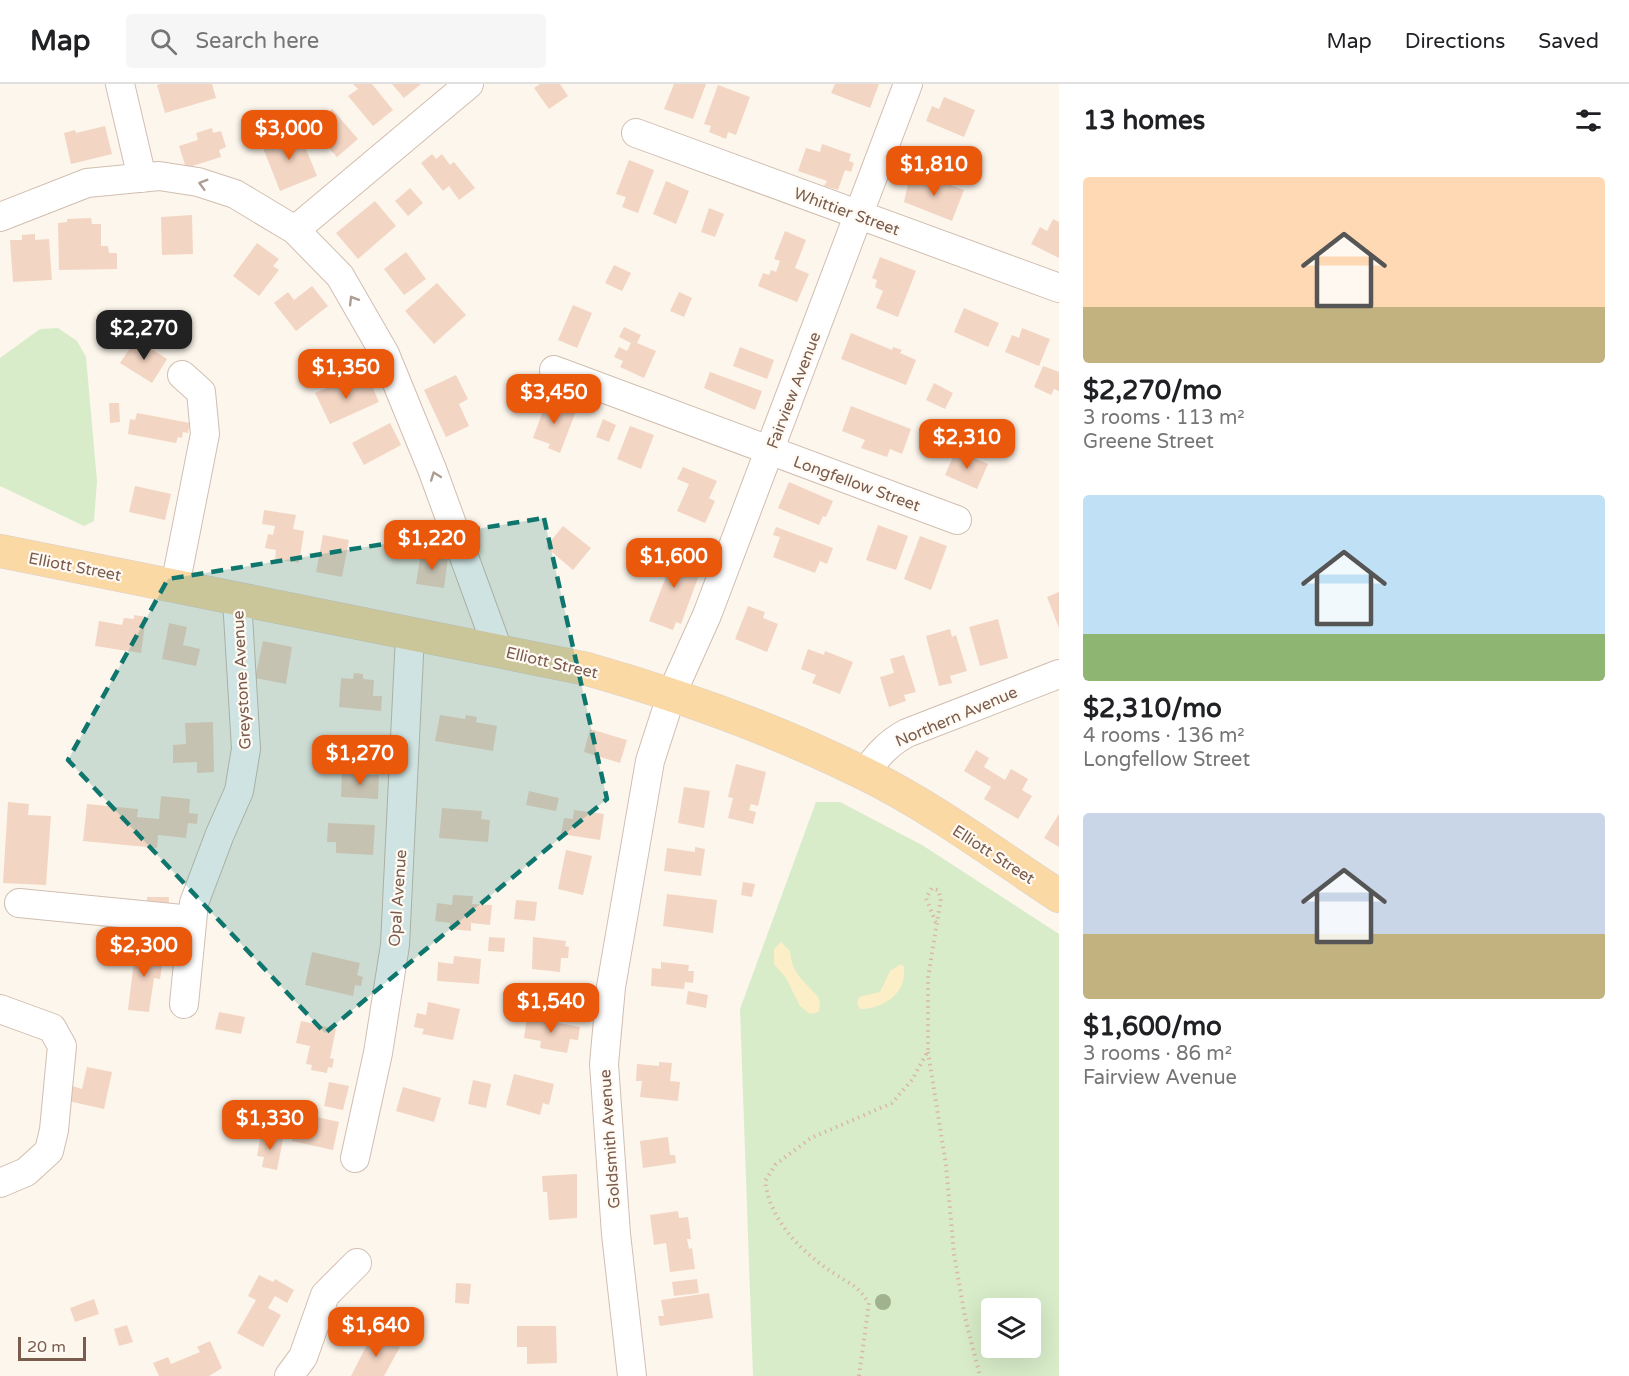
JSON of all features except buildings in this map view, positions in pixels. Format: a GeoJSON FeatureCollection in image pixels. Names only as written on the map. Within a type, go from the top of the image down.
{"type":"FeatureCollection","features":[{"type":"Feature","properties":{"kind":"main road","name":"Elliott Street"},"geometry":{"type":"LineString","coordinates":[[0,551],[410,635],[498,650],[587,669],[672,693],[771,731],[865,773],[1059,896]]}},
{"type":"Feature","properties":{"kind":"street"},"geometry":{"type":"LineString","coordinates":[[120,84],[142,178]]}},
{"type":"Feature","properties":{"kind":"street"},"geometry":{"type":"LineString","coordinates":[[295,230],[469,84]]}},
{"type":"Feature","properties":{"kind":"street","name":"Fairview Avenue"},"geometry":{"type":"LineString","coordinates":[[672,693],[707,615],[909,84]]}},
{"type":"Feature","properties":{"kind":"street","name":"Whittier Street"},"geometry":{"type":"LineString","coordinates":[[636,133],[1059,288]]}},
{"type":"Feature","properties":{"kind":"street"},"geometry":{"type":"LineString","coordinates":[[0,217],[87,183],[159,176],[198,182],[235,194],[295,230],[340,276],[385,354],[432,468],[498,650]]}},
{"type":"Feature","properties":{"kind":"street","name":"Longfellow Street"},"geometry":{"type":"LineString","coordinates":[[555,370],[957,520]]}},
{"type":"Feature","properties":{"kind":"street"},"geometry":{"type":"LineString","coordinates":[[174,586],[205,435],[201,392],[182,375]]}},
{"type":"Feature","properties":{"kind":"street","name":"Greystone Avenue"},"geometry":{"type":"LineString","coordinates":[[184,1004],[194,903],[239,791],[246,749],[237,599]]}},
{"type":"Feature","properties":{"kind":"street","name":"Opal Avenue"},"geometry":{"type":"LineString","coordinates":[[355,1158],[378,1053],[395,945],[410,635]]}},
{"type":"Feature","properties":{"kind":"street","name":"Northern Avenue"},"geometry":{"type":"LineString","coordinates":[[865,773],[879,753],[892,741],[907,732],[1059,674]]}},
{"type":"Feature","properties":{"kind":"street","name":"Goldsmith Avenue"},"geometry":{"type":"LineString","coordinates":[[632,1376],[616,1234],[604,1064],[611,987],[650,761],[672,693]]}},
{"type":"Feature","properties":{"kind":"street"},"geometry":{"type":"LineString","coordinates":[[20,903],[192,920]]}},
{"type":"Feature","properties":{"kind":"street"},"geometry":{"type":"LineString","coordinates":[[0,1009],[52,1028],[62,1046],[54,1130],[49,1151],[26,1172],[0,1184]]}},
{"type":"Feature","properties":{"kind":"street"},"geometry":{"type":"LineString","coordinates":[[289,1376],[303,1357],[325,1295],[357,1263]]}},
{"type":"Feature","properties":{"kind":"path"},"geometry":{"type":"LineString","coordinates":[[936,923],[926,898],[932,888],[938,890],[941,898],[928,978],[928,1051],[946,1165],[954,1254],[980,1376]]}},
{"type":"Feature","properties":{"kind":"path"},"geometry":{"type":"LineString","coordinates":[[859,1376],[870,1303],[857,1285],[835,1275],[796,1243],[767,1198],[765,1181],[776,1164],[811,1138],[892,1102],[912,1080],[928,1051]]}},
{"type":"Feature","properties":{"kind":"highlighted area"},"geometry":{"type":"Polygon","coordinates":[[[544,518],[607,799],[325,1033],[68,760],[168,579],[544,518]]]}},
{"type":"Feature","properties":{"kind":"green space"},"geometry":{"type":"Polygon","coordinates":[[[58,328],[77,341],[86,357],[97,481],[94,521],[84,526],[0,486],[0,358],[40,329],[58,328]]]}},
{"type":"Feature","properties":{"kind":"green space"},"geometry":{"type":"Polygon","coordinates":[[[816,802],[840,802],[922,845],[1059,934],[1059,1376],[753,1376],[740,1009],[816,802]]]}},
{"type":"Feature","properties":{"kind":"sand"},"geometry":{"type":"Polygon","coordinates":[[[781,942],[790,951],[796,972],[818,997],[819,1012],[810,1014],[800,1006],[786,978],[774,964],[774,949],[781,942]]]}},
{"type":"Feature","properties":{"kind":"sand"},"geometry":{"type":"Polygon","coordinates":[[[901,964],[904,967],[904,976],[898,992],[885,1003],[860,1009],[857,1004],[859,997],[880,992],[890,971],[901,964]]]}}]}
